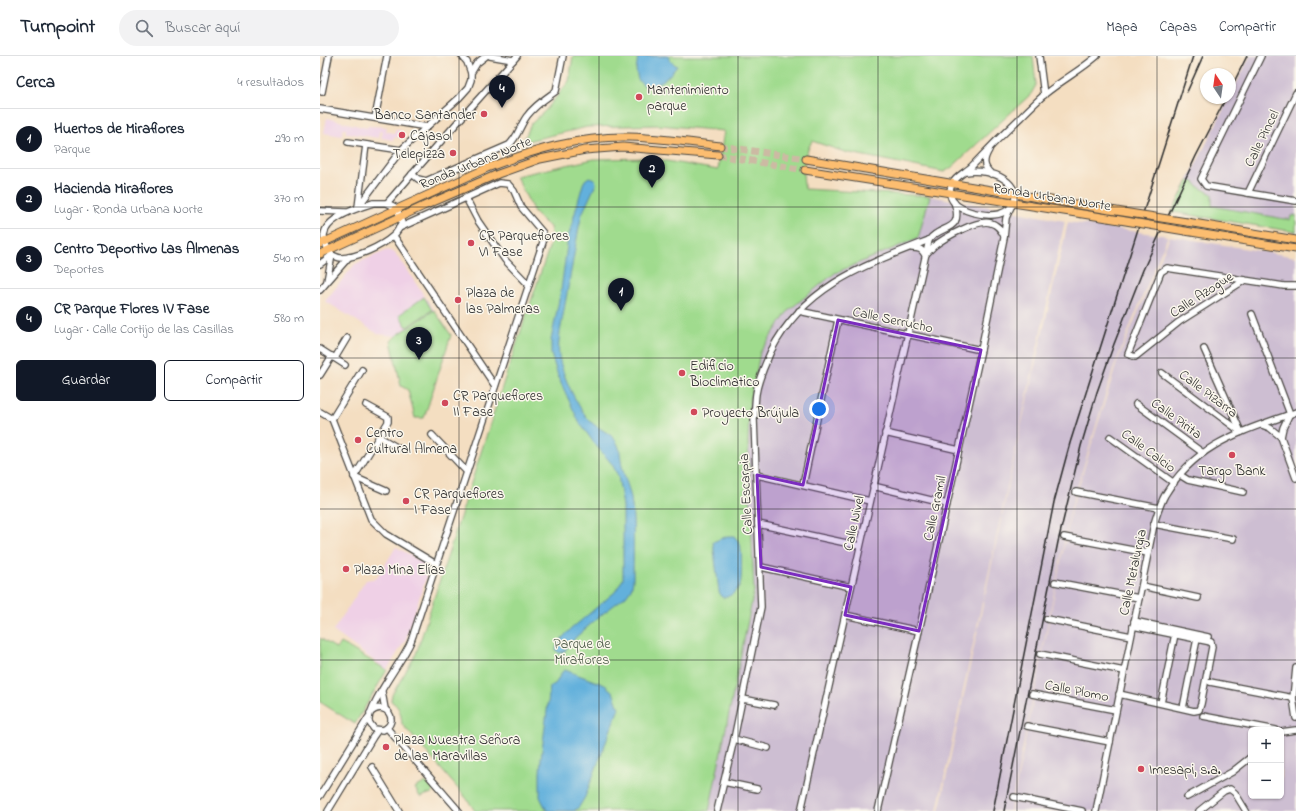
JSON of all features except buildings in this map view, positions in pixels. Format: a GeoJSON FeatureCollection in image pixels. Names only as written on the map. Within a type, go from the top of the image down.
{"type":"FeatureCollection","features":[{"type":"Feature","properties":{"kind":"main road","name":"Ronda Urbana Norte"},"geometry":{"type":"LineString","coordinates":[[322,243],[487,168],[514,157],[561,144],[584,140],[629,137],[664,139],[720,146]]}},
{"type":"Feature","properties":{"kind":"main road","name":"Ronda Urbana Norte"},"geometry":{"type":"LineString","coordinates":[[320,254],[331,252],[400,217],[498,174],[540,159],[585,150],[623,147],[718,156]]}},
{"type":"Feature","properties":{"kind":"main road","name":"Ronda Urbana Norte"},"geometry":{"type":"LineString","coordinates":[[806,159],[1296,240]]}},
{"type":"Feature","properties":{"kind":"main road","name":"Ronda Urbana Norte"},"geometry":{"type":"LineString","coordinates":[[805,170],[951,194],[1012,206],[1108,218],[1296,249]]}},
{"type":"Feature","properties":{"kind":"street"},"geometry":{"type":"LineString","coordinates":[[322,92],[329,56]]}},
{"type":"Feature","properties":{"kind":"street"},"geometry":{"type":"LineString","coordinates":[[375,118],[387,56]]}},
{"type":"Feature","properties":{"kind":"street"},"geometry":{"type":"LineString","coordinates":[[358,207],[401,150],[459,98],[468,88],[471,80],[471,73],[467,62],[462,56]]}},
{"type":"Feature","properties":{"kind":"street"},"geometry":{"type":"LineString","coordinates":[[471,73],[477,63],[486,56]]}},
{"type":"Feature","properties":{"kind":"street"},"geometry":{"type":"LineString","coordinates":[[490,56],[515,58]]}},
{"type":"Feature","properties":{"kind":"street"},"geometry":{"type":"LineString","coordinates":[[412,174],[418,179],[426,181],[509,145],[514,140],[526,117],[536,105],[556,91],[563,56]]}},
{"type":"Feature","properties":{"kind":"street"},"geometry":{"type":"LineString","coordinates":[[1039,56],[1044,95]]}},
{"type":"Feature","properties":{"kind":"street"},"geometry":{"type":"LineString","coordinates":[[1012,206],[1004,213],[997,215],[979,214],[960,209],[954,202],[951,194],[952,184],[1044,95],[1096,56]]}},
{"type":"Feature","properties":{"kind":"street"},"geometry":{"type":"LineString","coordinates":[[1261,56],[1201,179],[1206,186],[1296,201]]}},
{"type":"Feature","properties":{"kind":"street"},"geometry":{"type":"LineString","coordinates":[[387,202],[515,58]]}},
{"type":"Feature","properties":{"kind":"street","name":"Calle Pincel"},"geometry":{"type":"LineString","coordinates":[[1248,193],[1296,93]]}},
{"type":"Feature","properties":{"kind":"street"},"geometry":{"type":"LineString","coordinates":[[320,109],[427,126]]}},
{"type":"Feature","properties":{"kind":"street"},"geometry":{"type":"LineString","coordinates":[[348,142],[401,150]]}},
{"type":"Feature","properties":{"kind":"street"},"geometry":{"type":"LineString","coordinates":[[358,207],[366,145]]}},
{"type":"Feature","properties":{"kind":"street"},"geometry":{"type":"LineString","coordinates":[[991,174],[986,169],[984,161],[992,145]]}},
{"type":"Feature","properties":{"kind":"street"},"geometry":{"type":"LineString","coordinates":[[966,172],[978,171],[1005,179],[1012,187],[1014,194]]}},
{"type":"Feature","properties":{"kind":"street"},"geometry":{"type":"LineString","coordinates":[[320,796],[370,715],[375,701],[408,649],[416,629],[436,564],[543,242],[543,233],[521,207],[514,191],[508,184],[499,183],[399,228]]}},
{"type":"Feature","properties":{"kind":"street","name":"Calle Gramil"},"geometry":{"type":"LineString","coordinates":[[878,811],[981,350],[1004,238],[1006,218],[1012,206],[1014,194]]}},
{"type":"Feature","properties":{"kind":"street"},"geometry":{"type":"LineString","coordinates":[[466,198],[478,221],[505,260],[529,285]]}},
{"type":"Feature","properties":{"kind":"street"},"geometry":{"type":"LineString","coordinates":[[387,202],[397,208],[402,223],[394,236],[382,244],[366,252],[340,258],[322,243],[322,235],[337,218],[358,207],[373,203],[387,202]]}},
{"type":"Feature","properties":{"kind":"street","name":"Calle Escarpia"},"geometry":{"type":"LineString","coordinates":[[717,811],[762,607],[754,431],[756,393],[764,366],[778,339],[799,311],[817,294],[839,280],[929,240],[931,237],[949,227],[956,221],[958,216],[954,202]]}},
{"type":"Feature","properties":{"kind":"street"},"geometry":{"type":"LineString","coordinates":[[322,212],[348,212]]}},
{"type":"Feature","properties":{"kind":"street"},"geometry":{"type":"LineString","coordinates":[[322,212],[329,219],[329,226]]}},
{"type":"Feature","properties":{"kind":"street"},"geometry":{"type":"LineString","coordinates":[[910,248],[918,248],[923,251],[925,255],[946,239],[980,222],[991,222],[998,226],[1004,238]]}},
{"type":"Feature","properties":{"kind":"street"},"geometry":{"type":"LineString","coordinates":[[394,236],[495,386]]}},
{"type":"Feature","properties":{"kind":"street","name":"Calle Nivel"},"geometry":{"type":"LineString","coordinates":[[801,811],[929,240]]}},
{"type":"Feature","properties":{"kind":"street"},"geometry":{"type":"LineString","coordinates":[[320,264],[331,252]]}},
{"type":"Feature","properties":{"kind":"street"},"geometry":{"type":"LineString","coordinates":[[327,281],[331,252]]}},
{"type":"Feature","properties":{"kind":"street"},"geometry":{"type":"LineString","coordinates":[[320,290],[349,257]]}},
{"type":"Feature","properties":{"kind":"street"},"geometry":{"type":"LineString","coordinates":[[320,264],[326,263],[330,267]]}},
{"type":"Feature","properties":{"kind":"street","name":"Calle Azogue"},"geometry":{"type":"LineString","coordinates":[[1245,280],[1179,322],[1135,357],[1128,354],[1161,272],[1167,268],[1245,280],[1284,286],[1296,286]]}},
{"type":"Feature","properties":{"kind":"street","name":"Calle Serrucho"},"geometry":{"type":"LineString","coordinates":[[799,311],[981,350]]}},
{"type":"Feature","properties":{"kind":"street"},"geometry":{"type":"LineString","coordinates":[[1252,314],[1292,414],[1283,428]]}},
{"type":"Feature","properties":{"kind":"street"},"geometry":{"type":"LineString","coordinates":[[803,485],[838,320]]}},
{"type":"Feature","properties":{"kind":"street"},"geometry":{"type":"LineString","coordinates":[[320,375],[347,338]]}},
{"type":"Feature","properties":{"kind":"street"},"geometry":{"type":"LineString","coordinates":[[320,349],[345,365]]}},
{"type":"Feature","properties":{"kind":"street"},"geometry":{"type":"LineString","coordinates":[[1204,349],[1241,432]]}},
{"type":"Feature","properties":{"kind":"street"},"geometry":{"type":"LineString","coordinates":[[332,419],[362,370]]}},
{"type":"Feature","properties":{"kind":"street","name":"Calle Pizarra"},"geometry":{"type":"LineString","coordinates":[[1162,373],[1241,432]]}},
{"type":"Feature","properties":{"kind":"street","name":"Calle Pirita"},"geometry":{"type":"LineString","coordinates":[[1136,404],[1204,453]]}},
{"type":"Feature","properties":{"kind":"street"},"geometry":{"type":"LineString","coordinates":[[354,477],[388,422],[388,417],[366,405]]}},
{"type":"Feature","properties":{"kind":"street"},"geometry":{"type":"LineString","coordinates":[[320,412],[332,419],[371,519],[386,534],[436,564]]}},
{"type":"Feature","properties":{"kind":"street","name":"Calle Metalurgia"},"geometry":{"type":"LineString","coordinates":[[1096,811],[1154,524],[1165,496],[1180,475],[1204,453],[1219,442],[1241,432],[1292,414]]}},
{"type":"Feature","properties":{"kind":"street"},"geometry":{"type":"LineString","coordinates":[[1280,418],[1282,420],[1283,428],[1281,437]]}},
{"type":"Feature","properties":{"kind":"street"},"geometry":{"type":"LineString","coordinates":[[1262,424],[1270,428],[1281,437],[1296,478]]}},
{"type":"Feature","properties":{"kind":"street"},"geometry":{"type":"LineString","coordinates":[[885,433],[959,450]]}},
{"type":"Feature","properties":{"kind":"street"},"geometry":{"type":"LineString","coordinates":[[432,435],[467,472]]}},
{"type":"Feature","properties":{"kind":"street"},"geometry":{"type":"LineString","coordinates":[[379,437],[398,448]]}},
{"type":"Feature","properties":{"kind":"street","name":"Calle Calcio"},"geometry":{"type":"LineString","coordinates":[[1110,437],[1174,483]]}},
{"type":"Feature","properties":{"kind":"street"},"geometry":{"type":"LineString","coordinates":[[757,475],[870,501]]}},
{"type":"Feature","properties":{"kind":"street"},"geometry":{"type":"LineString","coordinates":[[1180,475],[1188,480],[1243,492]]}},
{"type":"Feature","properties":{"kind":"street"},"geometry":{"type":"LineString","coordinates":[[354,477],[386,492]]}},
{"type":"Feature","properties":{"kind":"street"},"geometry":{"type":"LineString","coordinates":[[873,486],[947,504]]}},
{"type":"Feature","properties":{"kind":"street"},"geometry":{"type":"LineString","coordinates":[[1076,492],[1160,508]]}},
{"type":"Feature","properties":{"kind":"street"},"geometry":{"type":"LineString","coordinates":[[758,524],[860,546]]}},
{"type":"Feature","properties":{"kind":"street"},"geometry":{"type":"LineString","coordinates":[[1154,524],[1234,539]]}},
{"type":"Feature","properties":{"kind":"street"},"geometry":{"type":"LineString","coordinates":[[1064,537],[1148,553]]}},
{"type":"Feature","properties":{"kind":"street"},"geometry":{"type":"LineString","coordinates":[[761,567],[851,587]]}},
{"type":"Feature","properties":{"kind":"street"},"geometry":{"type":"LineString","coordinates":[[1055,582],[1139,598]]}},
{"type":"Feature","properties":{"kind":"street"},"geometry":{"type":"LineString","coordinates":[[1142,586],[1198,598]]}},
{"type":"Feature","properties":{"kind":"street"},"geometry":{"type":"LineString","coordinates":[[845,615],[919,631]]}},
{"type":"Feature","properties":{"kind":"street"},"geometry":{"type":"LineString","coordinates":[[1047,619],[1131,636]]}},
{"type":"Feature","properties":{"kind":"street"},"geometry":{"type":"LineString","coordinates":[[1119,694],[1198,711],[1201,704],[1212,644],[1208,641],[1134,624]]}},
{"type":"Feature","properties":{"kind":"street"},"geometry":{"type":"LineString","coordinates":[[1134,624],[1208,636]]}},
{"type":"Feature","properties":{"kind":"street"},"geometry":{"type":"LineString","coordinates":[[1161,703],[1175,634]]}},
{"type":"Feature","properties":{"kind":"street"},"geometry":{"type":"LineString","coordinates":[[1183,708],[1197,639]]}},
{"type":"Feature","properties":{"kind":"street"},"geometry":{"type":"LineString","coordinates":[[1040,654],[1124,671]]}},
{"type":"Feature","properties":{"kind":"street"},"geometry":{"type":"LineString","coordinates":[[1296,668],[1293,698],[1296,714]]}},
{"type":"Feature","properties":{"kind":"street"},"geometry":{"type":"LineString","coordinates":[[1210,682],[1293,698]]}},
{"type":"Feature","properties":{"kind":"street"},"geometry":{"type":"LineString","coordinates":[[382,692],[385,709]]}},
{"type":"Feature","properties":{"kind":"street","name":"Calle Plomo"},"geometry":{"type":"LineString","coordinates":[[1032,694],[1116,710]]}},
{"type":"Feature","properties":{"kind":"street"},"geometry":{"type":"LineString","coordinates":[[743,698],[774,705]]}},
{"type":"Feature","properties":{"kind":"street"},"geometry":{"type":"LineString","coordinates":[[328,811],[374,735],[378,730],[387,728],[390,724],[391,719],[389,712],[385,709],[377,708],[370,715]]}},
{"type":"Feature","properties":{"kind":"street"},"geometry":{"type":"LineString","coordinates":[[370,715],[371,726],[378,730]]}},
{"type":"Feature","properties":{"kind":"street"},"geometry":{"type":"LineString","coordinates":[[1203,716],[1259,727]]}},
{"type":"Feature","properties":{"kind":"street"},"geometry":{"type":"LineString","coordinates":[[1027,726],[1110,742]]}},
{"type":"Feature","properties":{"kind":"street"},"geometry":{"type":"LineString","coordinates":[[387,728],[459,811]]}},
{"type":"Feature","properties":{"kind":"street"},"geometry":{"type":"LineString","coordinates":[[1284,731],[1296,730]]}},
{"type":"Feature","properties":{"kind":"street"},"geometry":{"type":"LineString","coordinates":[[734,739],[768,748]]}},
{"type":"Feature","properties":{"kind":"street"},"geometry":{"type":"LineString","coordinates":[[1187,797],[1232,772],[1248,759]]}},
{"type":"Feature","properties":{"kind":"street"},"geometry":{"type":"LineString","coordinates":[[372,767],[399,811]]}},
{"type":"Feature","properties":{"kind":"street"},"geometry":{"type":"LineString","coordinates":[[724,782],[757,789]]}},
{"type":"Feature","properties":{"kind":"street"},"geometry":{"type":"LineString","coordinates":[[1199,811],[1224,791],[1230,789],[1235,793],[1246,811]]}},
{"type":"Feature","properties":{"kind":"street"},"geometry":{"type":"LineString","coordinates":[[1014,797],[1082,811]]}},
{"type":"Feature","properties":{"kind":"highlighted area"},"geometry":{"type":"Polygon","coordinates":[[[838,320],[981,350],[919,631],[845,615],[851,587],[761,567],[757,475],[803,485],[838,320]]]}},
{"type":"Feature","properties":{"kind":"shaded area"},"geometry":{"type":"Polygon","coordinates":[[[1250,56],[1296,56],[1296,232],[1172,212],[1226,104],[1236,104],[1236,84],[1250,56]]]}},
{"type":"Feature","properties":{"kind":"shaded area"},"geometry":{"type":"Polygon","coordinates":[[[327,118],[367,128],[368,126],[387,127],[386,131],[395,133],[395,129],[400,130],[403,135],[400,137],[394,137],[393,140],[381,138],[383,131],[380,130],[379,138],[346,133],[346,129],[343,128],[342,136],[324,133],[327,118]]]}},
{"type":"Feature","properties":{"kind":"shaded area"},"geometry":{"type":"Polygon","coordinates":[[[930,196],[1065,221],[937,811],[709,811],[754,591],[748,442],[750,398],[760,352],[789,310],[835,273],[918,238],[930,196]]]}},
{"type":"Feature","properties":{"kind":"shaded area"},"geometry":{"type":"Polygon","coordinates":[[[1068,222],[1168,236],[1113,370],[1071,508],[1010,811],[939,811],[1020,431],[1068,222]]]}},
{"type":"Feature","properties":{"kind":"shaded area"},"geometry":{"type":"Polygon","coordinates":[[[1170,236],[1296,257],[1296,811],[1011,811],[1071,511],[1117,362],[1170,236]]]}},
{"type":"Feature","properties":{"kind":"shaded area"},"geometry":{"type":"Polygon","coordinates":[[[388,250],[395,253],[434,310],[396,336],[378,334],[325,301],[355,264],[388,250]]]}},
{"type":"Feature","properties":{"kind":"shaded area"},"geometry":{"type":"Polygon","coordinates":[[[396,547],[428,565],[427,574],[406,639],[387,670],[333,631],[366,580],[377,578],[396,547]]]}},
{"type":"Feature","properties":{"kind":"green space","name":"Parque de Miraflores"},"geometry":{"type":"Polygon","coordinates":[[[573,56],[1033,56],[1036,85],[1031,94],[951,168],[944,172],[845,152],[812,141],[809,146],[803,170],[805,189],[930,196],[918,238],[835,273],[789,310],[760,352],[750,398],[748,442],[754,591],[709,811],[475,811],[467,799],[402,724],[400,711],[391,701],[392,695],[416,654],[504,381],[552,239],[550,227],[535,214],[516,176],[594,159],[650,158],[718,170],[724,131],[659,125],[587,127],[523,142],[531,124],[546,110],[569,81],[573,56]]]}},
{"type":"Feature","properties":{"kind":"green space"},"geometry":{"type":"Polygon","coordinates":[[[1188,181],[1195,182],[1197,186],[1212,194],[1212,206],[1290,220],[1291,216],[1296,215],[1296,232],[1172,212],[1188,181]]]}},
{"type":"Feature","properties":{"kind":"green space"},"geometry":{"type":"Polygon","coordinates":[[[424,297],[432,310],[407,327],[399,315],[424,297]]]}},
{"type":"Feature","properties":{"kind":"green space"},"geometry":{"type":"Polygon","coordinates":[[[434,310],[451,335],[424,418],[415,418],[408,390],[401,386],[391,341],[434,310]]]}},
{"type":"Feature","properties":{"kind":"green space"},"geometry":{"type":"Polygon","coordinates":[[[320,638],[337,649],[341,643],[387,670],[355,724],[320,702],[320,638]]]}},
{"type":"Feature","properties":{"kind":"green space"},"geometry":{"type":"Polygon","coordinates":[[[426,782],[434,790],[432,793],[420,797],[415,788],[426,782]]]}},
{"type":"Feature","properties":{"kind":"water"},"geometry":{"type":"Polygon","coordinates":[[[638,56],[668,56],[670,61],[677,66],[664,80],[645,86],[638,80],[636,70],[638,56]]]}},
{"type":"Feature","properties":{"kind":"water"},"geometry":{"type":"Polygon","coordinates":[[[589,177],[595,179],[596,184],[582,214],[579,227],[560,332],[559,356],[567,382],[581,409],[594,425],[612,436],[619,448],[632,508],[634,539],[633,581],[631,589],[626,596],[576,637],[564,652],[559,653],[556,650],[557,646],[563,637],[615,592],[623,579],[623,506],[618,476],[612,464],[579,422],[559,379],[551,354],[551,340],[561,290],[568,238],[583,184],[589,177]]]}},
{"type":"Feature","properties":{"kind":"water"},"geometry":{"type":"Polygon","coordinates":[[[727,536],[734,536],[740,544],[741,577],[740,585],[737,589],[731,595],[723,598],[719,592],[713,542],[727,536]]]}},
{"type":"Feature","properties":{"kind":"water"},"geometry":{"type":"Polygon","coordinates":[[[565,670],[605,685],[613,692],[619,708],[585,797],[579,807],[574,811],[547,811],[540,797],[540,773],[550,687],[556,683],[562,672],[565,670]]]}},
{"type":"Feature","properties":{"kind":"tunnel"},"geometry":{"type":"LineString","coordinates":[[720,146],[806,159]]}},
{"type":"Feature","properties":{"kind":"tunnel"},"geometry":{"type":"LineString","coordinates":[[718,155],[805,170]]}},
{"type":"Feature","properties":{"kind":"railway"},"geometry":{"type":"LineString","coordinates":[[993,811],[1054,502],[1070,443],[1193,56]]}},
{"type":"Feature","properties":{"kind":"railway"},"geometry":{"type":"LineString","coordinates":[[1187,92],[1203,56]]}},
{"type":"Feature","properties":{"kind":"railway"},"geometry":{"type":"LineString","coordinates":[[1236,78],[1247,56]]}},
{"type":"Feature","properties":{"kind":"railway"},"geometry":{"type":"LineString","coordinates":[[1004,811],[1058,542],[1081,446],[1097,392],[1143,270],[1196,156],[1223,104]]}},
{"type":"Feature","properties":{"kind":"place","name":"Mantenimiento parque"},"geometry":{"type":"Point","coordinates":[639,97]}},
{"type":"Feature","properties":{"kind":"place","name":"CR Parque Flores IV Fase"},"geometry":{"type":"Point","coordinates":[502,108]}},
{"type":"Feature","properties":{"kind":"place","name":"Banco Santander"},"geometry":{"type":"Point","coordinates":[484,114]}},
{"type":"Feature","properties":{"kind":"place","name":"Cajasol"},"geometry":{"type":"Point","coordinates":[402,135]}},
{"type":"Feature","properties":{"kind":"place","name":"Telepizza"},"geometry":{"type":"Point","coordinates":[453,153]}},
{"type":"Feature","properties":{"kind":"place","name":"Hacienda Miraflores"},"geometry":{"type":"Point","coordinates":[652,188]}},
{"type":"Feature","properties":{"kind":"place","name":"CR Parqueflores VI Fase"},"geometry":{"type":"Point","coordinates":[471,243]}},
{"type":"Feature","properties":{"kind":"place","name":"Plaza de las Palmeras"},"geometry":{"type":"Point","coordinates":[458,300]}},
{"type":"Feature","properties":{"kind":"place","name":"Huertos de Miraflores"},"geometry":{"type":"Point","coordinates":[621,311]}},
{"type":"Feature","properties":{"kind":"place","name":"Centro Deportivo Las Almenas"},"geometry":{"type":"Point","coordinates":[419,360]}},
{"type":"Feature","properties":{"kind":"place","name":"Edificio Bioclimatico"},"geometry":{"type":"Point","coordinates":[682,373]}},
{"type":"Feature","properties":{"kind":"place","name":"CR Parqueflores II Fase"},"geometry":{"type":"Point","coordinates":[445,403]}},
{"type":"Feature","properties":{"kind":"place","name":"Proyecto Brújula"},"geometry":{"type":"Point","coordinates":[694,412]}},
{"type":"Feature","properties":{"kind":"place","name":"Centro Cultural Almena"},"geometry":{"type":"Point","coordinates":[358,440]}},
{"type":"Feature","properties":{"kind":"place","name":"Targo Bank"},"geometry":{"type":"Point","coordinates":[1232,455]}},
{"type":"Feature","properties":{"kind":"place","name":"CR Parqueflores I Fase"},"geometry":{"type":"Point","coordinates":[406,501]}},
{"type":"Feature","properties":{"kind":"place","name":"Plaza Mina Elías"},"geometry":{"type":"Point","coordinates":[346,569]}},
{"type":"Feature","properties":{"kind":"place","name":"Plaza Nuestra Señora de las Maravillas"},"geometry":{"type":"Point","coordinates":[386,747]}},
{"type":"Feature","properties":{"kind":"place","name":"Imesapi, s.a."},"geometry":{"type":"Point","coordinates":[1141,769]}}]}
